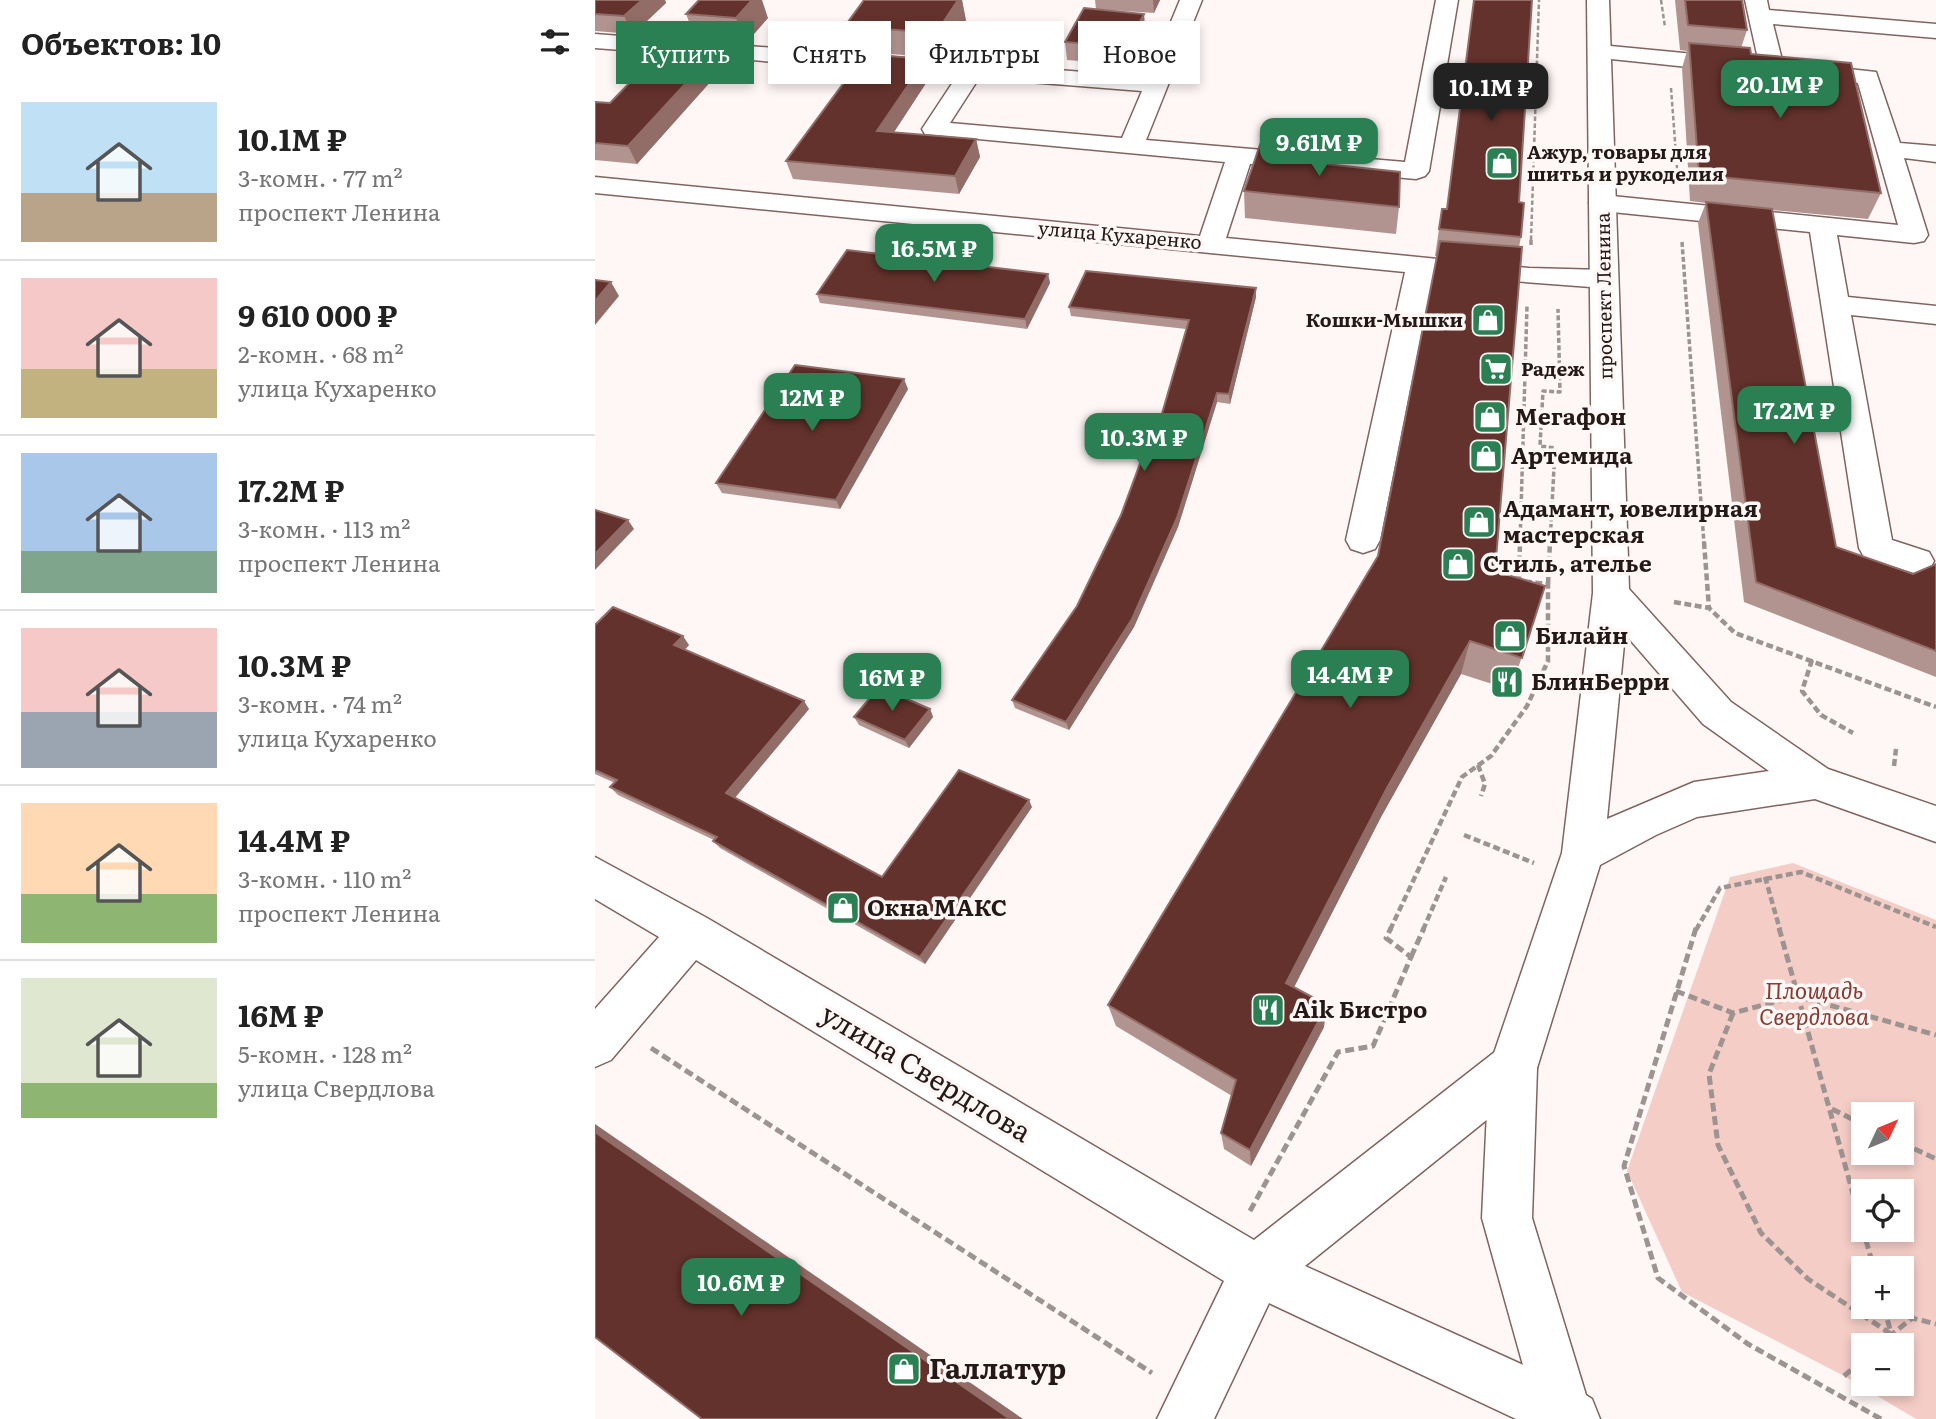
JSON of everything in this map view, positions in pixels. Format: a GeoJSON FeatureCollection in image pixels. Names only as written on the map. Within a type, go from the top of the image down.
{"type":"FeatureCollection","features":[{"type":"Feature","properties":{"kind":"main road"},"geometry":{"type":"LineString","coordinates":[[1182,21],[1191,0]]}},
{"type":"Feature","properties":{"kind":"main road"},"geometry":{"type":"LineString","coordinates":[[963,84],[934,129],[1416,172],[1447,0]]}},
{"type":"Feature","properties":{"kind":"main road","name":"проспект Ленина"},"geometry":{"type":"LineString","coordinates":[[1568,1416],[1507,1218],[1513,1068],[1578,866],[1611,593],[1598,0]]}},
{"type":"Feature","properties":{"kind":"main road"},"geometry":{"type":"LineString","coordinates":[[1772,68],[1758,8],[1936,31]]}},
{"type":"Feature","properties":{"kind":"main road"},"geometry":{"type":"LineString","coordinates":[[595,41],[905,66]]}},
{"type":"Feature","properties":{"kind":"main road"},"geometry":{"type":"LineString","coordinates":[[1600,52],[1868,77],[1914,235],[1602,203]]}},
{"type":"Feature","properties":{"kind":"main road"},"geometry":{"type":"LineString","coordinates":[[1064,78],[1155,85],[1131,146]]}},
{"type":"Feature","properties":{"kind":"main road"},"geometry":{"type":"LineString","coordinates":[[1889,149],[1936,154]]}},
{"type":"Feature","properties":{"kind":"main road"},"geometry":{"type":"LineString","coordinates":[[1211,244],[1241,155]]}},
{"type":"Feature","properties":{"kind":"main road","name":"улица Кухаренко"},"geometry":{"type":"LineString","coordinates":[[595,185],[1421,265],[1604,279]]}},
{"type":"Feature","properties":{"kind":"main road"},"geometry":{"type":"LineString","coordinates":[[1822,226],[1876,548],[1917,561]]}},
{"type":"Feature","properties":{"kind":"main road"},"geometry":{"type":"LineString","coordinates":[[1363,540],[1421,265]]}},
{"type":"Feature","properties":{"kind":"main road"},"geometry":{"type":"LineString","coordinates":[[1835,304],[1936,315]]}},
{"type":"Feature","properties":{"kind":"main road"},"geometry":{"type":"LineString","coordinates":[[1611,593],[1717,713],[1815,782],[1936,824]]}},
{"type":"Feature","properties":{"kind":"main road"},"geometry":{"type":"LineString","coordinates":[[1578,866],[1641,822],[1694,800],[1815,782]]}},
{"type":"Feature","properties":{"kind":"main road","name":"улица Свердлова"},"geometry":{"type":"LineString","coordinates":[[595,876],[1242,1261],[1568,1416]]}},
{"type":"Feature","properties":{"kind":"main road"},"geometry":{"type":"LineString","coordinates":[[604,1034],[691,933]]}},
{"type":"Feature","properties":{"kind":"main road"},"geometry":{"type":"LineString","coordinates":[[1185,1419],[1242,1261],[1513,1068]]}},
{"type":"Feature","properties":{"kind":"path"},"geometry":{"type":"LineString","coordinates":[[1530,253],[1539,0]]}},
{"type":"Feature","properties":{"kind":"path"},"geometry":{"type":"LineString","coordinates":[[1661,0],[1669,59],[1709,608]]}},
{"type":"Feature","properties":{"kind":"path"},"geometry":{"type":"LineString","coordinates":[[1527,295],[1519,581],[1548,584]]}},
{"type":"Feature","properties":{"kind":"path"},"geometry":{"type":"LineString","coordinates":[[1411,957],[1386,938],[1462,777],[1491,756],[1527,706],[1548,661],[1548,584],[1555,448],[1540,446],[1543,391],[1560,393],[1558,300]]}},
{"type":"Feature","properties":{"kind":"path"},"geometry":{"type":"LineString","coordinates":[[1673,602],[1709,608],[1735,634],[1936,707]]}},
{"type":"Feature","properties":{"kind":"path"},"geometry":{"type":"LineString","coordinates":[[1812,660],[1802,691],[1821,715],[1853,733]]}},
{"type":"Feature","properties":{"kind":"path"},"geometry":{"type":"LineString","coordinates":[[1478,765],[1485,784],[1481,796]]}},
{"type":"Feature","properties":{"kind":"path"},"geometry":{"type":"LineString","coordinates":[[1464,835],[1578,866]]}},
{"type":"Feature","properties":{"kind":"path"},"geometry":{"type":"LineString","coordinates":[[1881,1419],[1748,1344],[1658,1278],[1624,1166],[1697,925],[1720,888],[1801,872],[1936,927]]}},
{"type":"Feature","properties":{"kind":"path"},"geometry":{"type":"LineString","coordinates":[[1242,1261],[1338,1052],[1373,1046],[1446,877]]}},
{"type":"Feature","properties":{"kind":"path"},"geometry":{"type":"LineString","coordinates":[[1765,877],[1871,1256]]}},
{"type":"Feature","properties":{"kind":"path"},"geometry":{"type":"LineString","coordinates":[[1676,991],[1733,1013],[1797,996],[1936,1035]]}},
{"type":"Feature","properties":{"kind":"path"},"geometry":{"type":"LineString","coordinates":[[1733,1013],[1709,1074],[1718,1145],[1761,1233],[1808,1279],[1890,1333]]}},
{"type":"Feature","properties":{"kind":"path"},"geometry":{"type":"LineString","coordinates":[[604,1034],[1121,1354]]}},
{"type":"Feature","properties":{"kind":"path"},"geometry":{"type":"LineString","coordinates":[[1831,1109],[1851,1119]]}},
{"type":"Feature","properties":{"kind":"path"},"geometry":{"type":"LineString","coordinates":[[1915,1149],[1936,1159]]}},
{"type":"Feature","properties":{"kind":"path"},"geometry":{"type":"LineString","coordinates":[[1893,1333],[1912,1318],[1936,1324]]}},
{"type":"Feature","properties":{"kind":"path"},"geometry":{"type":"LineString","coordinates":[[1844,1376],[1851,1370]]}},
{"type":"Feature","properties":{"kind":"green space","name":"Площадь Свердлова"},"geometry":{"type":"Polygon","coordinates":[[[1793,863],[1936,920],[1936,1419],[1916,1419],[1877,1396],[1914,1396],[1914,1333],[1851,1333],[1851,1380],[1682,1292],[1627,1171],[1730,877],[1793,863]]]}},
{"type":"Feature","properties":{"kind":"building"},"geometry":{"type":"Polygon","coordinates":[[[595,0],[642,0],[624,16],[595,14],[595,0]]]}},
{"type":"Feature","properties":{"kind":"building"},"geometry":{"type":"Polygon","coordinates":[[[699,0],[752,0],[736,18],[686,14],[699,0]]]}},
{"type":"Feature","properties":{"kind":"building"},"geometry":{"type":"Polygon","coordinates":[[[864,0],[958,0],[944,21],[905,21],[905,31],[891,30],[891,21],[849,21],[864,0]]]}},
{"type":"Feature","properties":{"kind":"building"},"geometry":{"type":"Polygon","coordinates":[[[1474,0],[1532,0],[1519,202],[1524,203],[1521,237],[1439,229],[1442,209],[1447,209],[1474,0]]]}},
{"type":"Feature","properties":{"kind":"building"},"geometry":{"type":"Polygon","coordinates":[[[1685,0],[1742,0],[1747,30],[1688,25],[1685,0]]]}},
{"type":"Feature","properties":{"kind":"building"},"geometry":{"type":"Polygon","coordinates":[[[1084,8],[1144,14],[1140,21],[1078,21],[1078,43],[1065,42],[1084,8]]]}},
{"type":"Feature","properties":{"kind":"building"},"geometry":{"type":"Polygon","coordinates":[[[1689,43],[1750,48],[1751,54],[1851,63],[1881,193],[1699,175],[1689,43]]]}},
{"type":"Feature","properties":{"kind":"building"},"geometry":{"type":"Polygon","coordinates":[[[891,56],[905,57],[905,84],[909,84],[877,131],[976,139],[955,176],[786,161],[843,84],[891,84],[891,56]]]}},
{"type":"Feature","properties":{"kind":"building"},"geometry":{"type":"Polygon","coordinates":[[[628,84],[685,84],[628,146],[595,143],[595,102],[610,103],[628,84]]]}},
{"type":"Feature","properties":{"kind":"building"},"geometry":{"type":"Polygon","coordinates":[[[1261,142],[1320,148],[1316,163],[1400,172],[1399,207],[1244,191],[1261,142]]]}},
{"type":"Feature","properties":{"kind":"building"},"geometry":{"type":"Polygon","coordinates":[[[1706,202],[1772,209],[1836,547],[1913,574],[1936,564],[1936,651],[1756,582],[1706,202]]]}},
{"type":"Feature","properties":{"kind":"building"},"geometry":{"type":"Polygon","coordinates":[[[1440,241],[1522,247],[1495,571],[1545,586],[1522,658],[1470,641],[1387,788],[1286,983],[1327,1005],[1250,1150],[1221,1133],[1236,1080],[1108,1005],[1378,556],[1440,241]]]}},
{"type":"Feature","properties":{"kind":"building"},"geometry":{"type":"Polygon","coordinates":[[[847,250],[1048,274],[1025,319],[817,294],[847,250]]]}},
{"type":"Feature","properties":{"kind":"building"},"geometry":{"type":"Polygon","coordinates":[[[1086,271],[1256,288],[1229,394],[1217,393],[1177,518],[1132,619],[1066,722],[1012,700],[1077,606],[1121,515],[1152,431],[1157,431],[1189,320],[1069,307],[1086,271]]]}},
{"type":"Feature","properties":{"kind":"building"},"geometry":{"type":"Polygon","coordinates":[[[595,280],[611,282],[595,301],[595,280]]]}},
{"type":"Feature","properties":{"kind":"building"},"geometry":{"type":"Polygon","coordinates":[[[795,365],[904,379],[836,500],[716,483],[795,365]]]}},
{"type":"Feature","properties":{"kind":"building"},"geometry":{"type":"Polygon","coordinates":[[[595,510],[628,520],[595,554],[595,510]]]}},
{"type":"Feature","properties":{"kind":"building"},"geometry":{"type":"Polygon","coordinates":[[[613,607],[683,636],[674,645],[804,701],[726,793],[882,877],[959,770],[1029,800],[920,957],[713,841],[717,837],[610,787],[617,780],[595,770],[595,625],[613,607]]]}},
{"type":"Feature","properties":{"kind":"building"},"geometry":{"type":"Polygon","coordinates":[[[879,687],[930,709],[905,740],[854,717],[879,687]]]}},
{"type":"Feature","properties":{"kind":"building"},"geometry":{"type":"Polygon","coordinates":[[[595,1132],[1010,1419],[702,1419],[595,1337],[595,1132]]]}},
{"type":"Feature","properties":{"kind":"place","name":"Ажур, товары для шитья и рукоделия"},"geometry":{"type":"Point","coordinates":[1502,163]}},
{"type":"Feature","properties":{"kind":"place","name":"Кошки-Мышки"},"geometry":{"type":"Point","coordinates":[1488,320]}},
{"type":"Feature","properties":{"kind":"place","name":"Радеж"},"geometry":{"type":"Point","coordinates":[1496,369]}},
{"type":"Feature","properties":{"kind":"place","name":"Мегафон"},"geometry":{"type":"Point","coordinates":[1490,417]}},
{"type":"Feature","properties":{"kind":"place","name":"Артемида"},"geometry":{"type":"Point","coordinates":[1486,456]}},
{"type":"Feature","properties":{"kind":"place","name":"Адамант, ювелирная мастерская"},"geometry":{"type":"Point","coordinates":[1479,522]}},
{"type":"Feature","properties":{"kind":"place","name":"Стиль, ателье"},"geometry":{"type":"Point","coordinates":[1458,564]}},
{"type":"Feature","properties":{"kind":"place","name":"Билайн"},"geometry":{"type":"Point","coordinates":[1510,636]}},
{"type":"Feature","properties":{"kind":"place","name":"БлинБерри"},"geometry":{"type":"Point","coordinates":[1507,682]}},
{"type":"Feature","properties":{"kind":"place","name":"Окна МАКС"},"geometry":{"type":"Point","coordinates":[843,908]}},
{"type":"Feature","properties":{"kind":"place","name":"Aik Бистро"},"geometry":{"type":"Point","coordinates":[1268,1010]}},
{"type":"Feature","properties":{"kind":"place","name":"Галлатур"},"geometry":{"type":"Point","coordinates":[904,1369]}}]}
